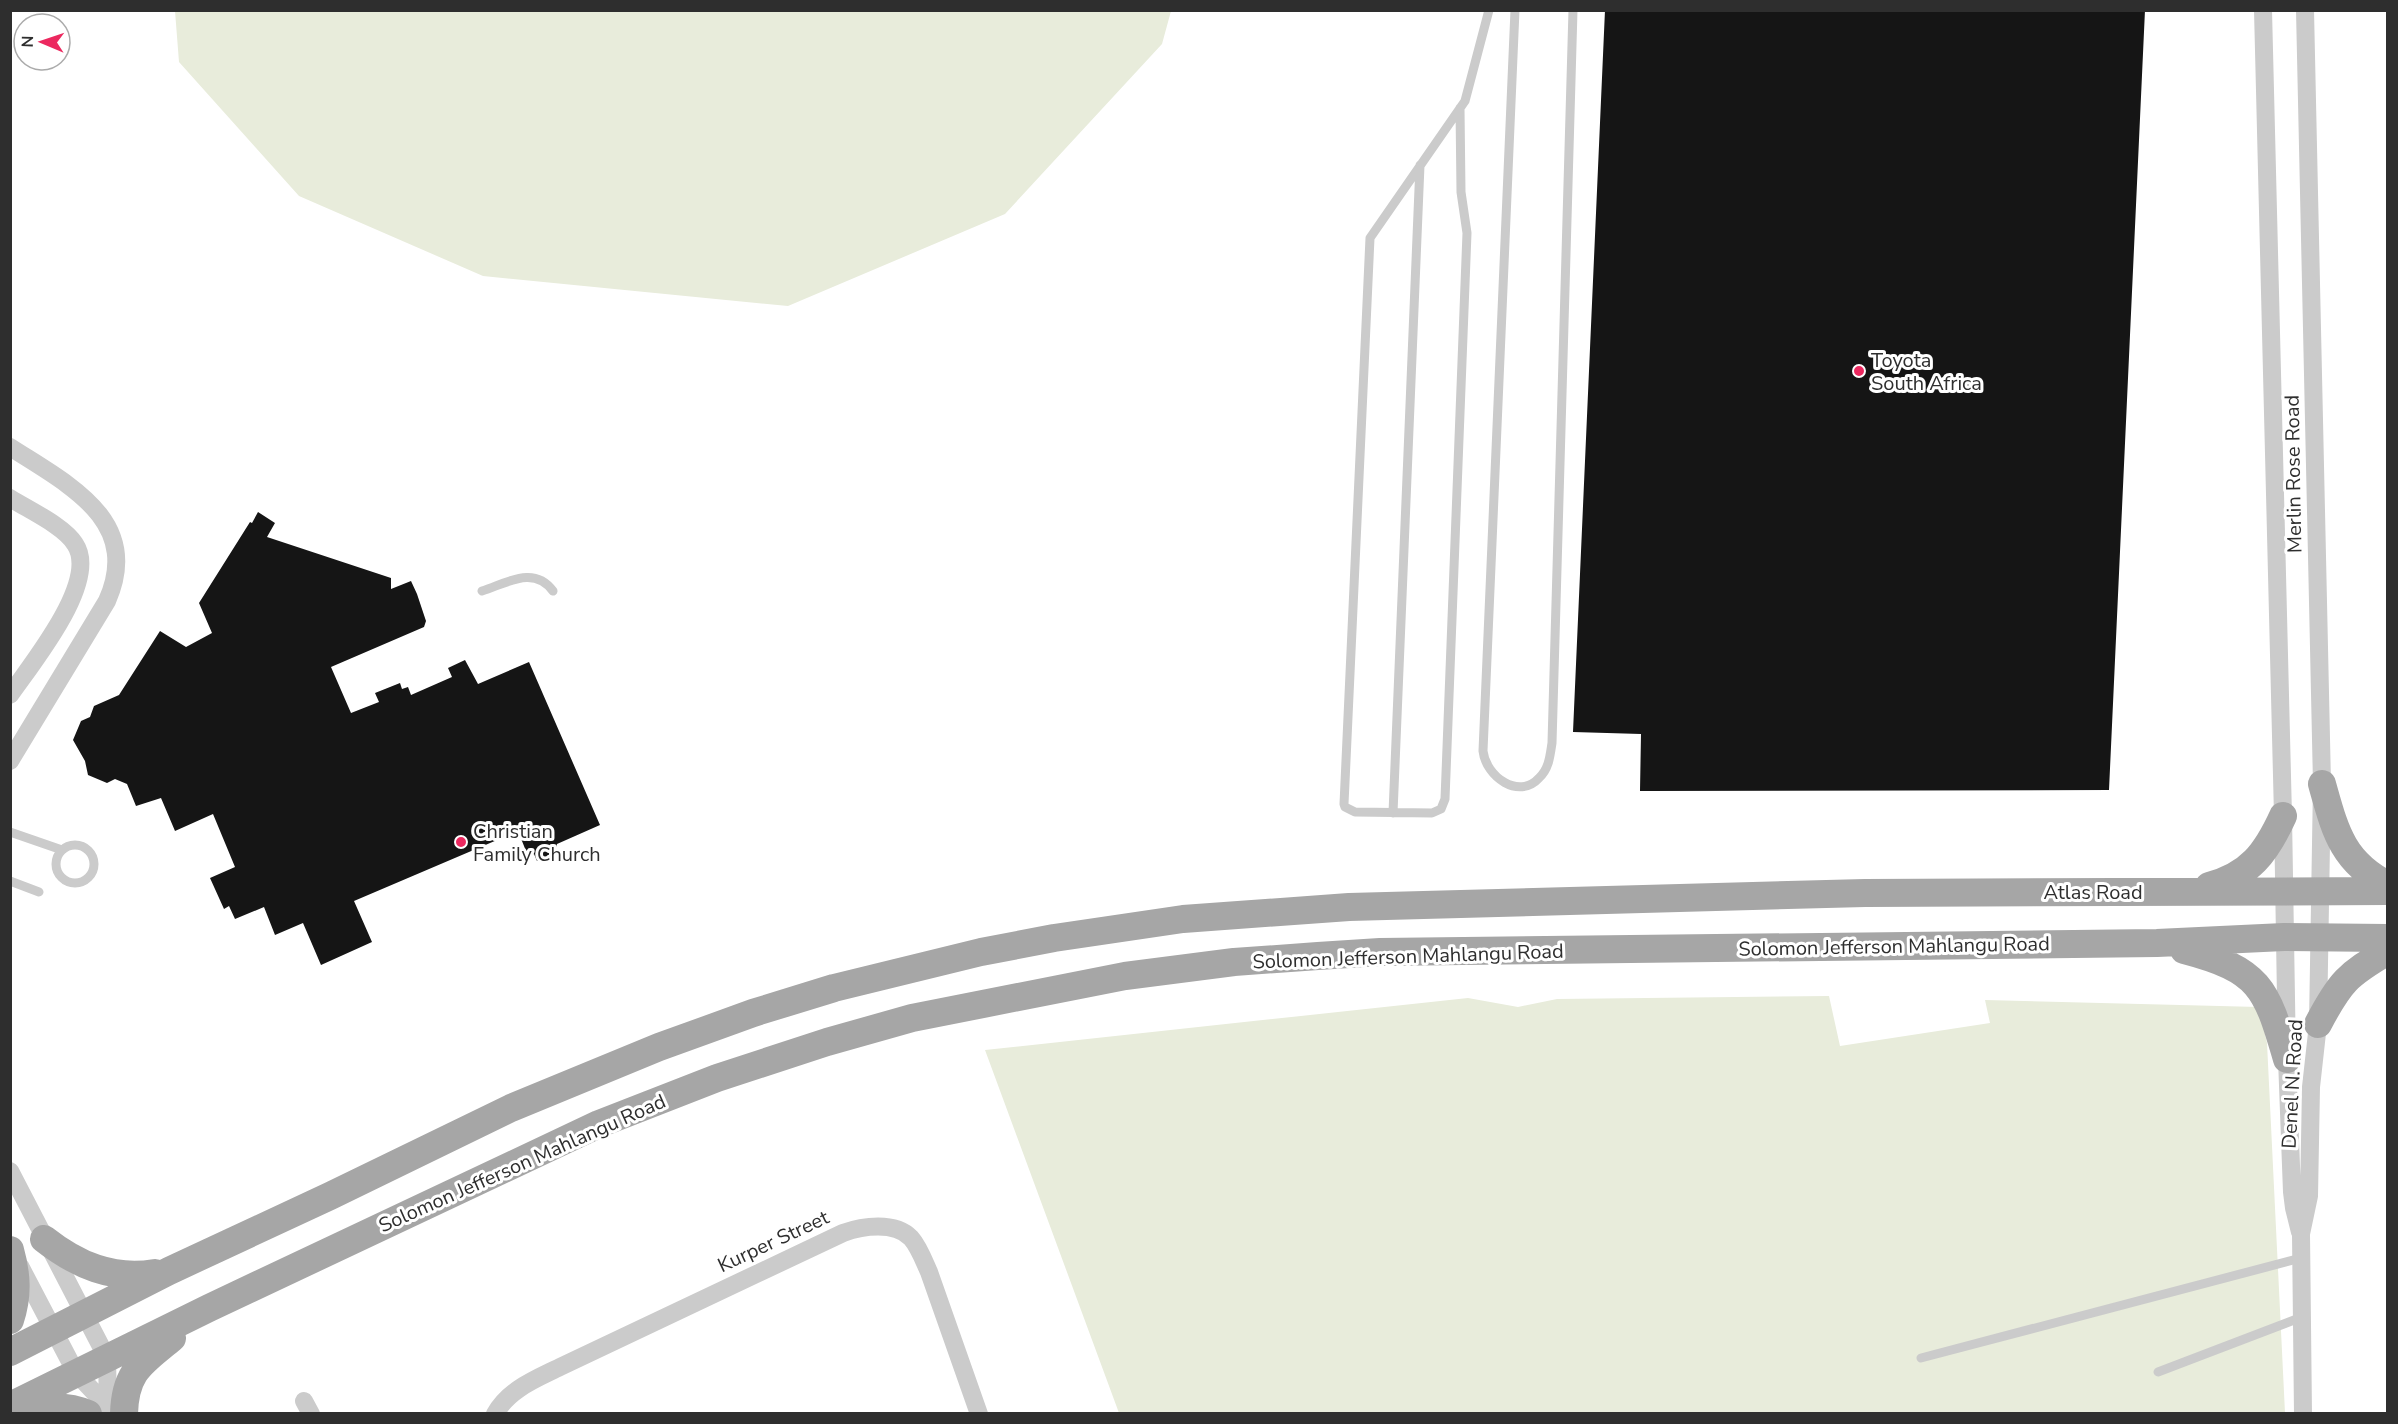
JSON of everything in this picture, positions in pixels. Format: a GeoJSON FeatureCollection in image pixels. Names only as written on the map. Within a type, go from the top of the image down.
{"type":"FeatureCollection","features":[{"type":"Feature","properties":{"kind":"main road"},"geometry":{"type":"LineString","coordinates":[[2322,784],[2332,821],[2341,840],[2360,869],[2388,885]]}},
{"type":"Feature","properties":{"kind":"main road"},"geometry":{"type":"LineString","coordinates":[[2189,891],[2220,883],[2249,868],[2266,849],[2283,816]]}},
{"type":"Feature","properties":{"kind":"main road"},"geometry":{"type":"LineString","coordinates":[[2321,891],[2388,891]]}},
{"type":"Feature","properties":{"kind":"main road","name":"Atlas Road"},"geometry":{"type":"LineString","coordinates":[[169,1271],[511,1108],[659,1047],[753,1013],[834,988],[981,952],[1065,936],[1183,919],[1337,907],[1865,893],[2321,891]]}},
{"type":"Feature","properties":{"kind":"main road","name":"Solomon Jefferson Mahlangu Road"},"geometry":{"type":"LineString","coordinates":[[10,1406],[209,1308],[599,1124],[663,1098],[827,1042],[912,1018],[1059,987],[1224,963],[1380,952],[2157,943],[2284,937],[2388,938]]}},
{"type":"Feature","properties":{"kind":"main road"},"geometry":{"type":"LineString","coordinates":[[2157,943],[2220,960],[2237,968],[2250,979],[2268,1002],[2287,1059]]}},
{"type":"Feature","properties":{"kind":"main road"},"geometry":{"type":"LineString","coordinates":[[2318,1024],[2342,983],[2388,951]]}},
{"type":"Feature","properties":{"kind":"main road"},"geometry":{"type":"LineString","coordinates":[[44,1239],[89,1267],[115,1274],[142,1275],[169,1271]]}},
{"type":"Feature","properties":{"kind":"main road"},"geometry":{"type":"LineString","coordinates":[[10,1250],[17,1275],[16,1303],[10,1320]]}},
{"type":"Feature","properties":{"kind":"main road"},"geometry":{"type":"LineString","coordinates":[[10,1352],[169,1271]]}},
{"type":"Feature","properties":{"kind":"main road"},"geometry":{"type":"LineString","coordinates":[[20,1413],[51,1406],[108,1412],[136,1369],[209,1308]]}},
{"type":"Feature","properties":{"kind":"street","name":"Merlin Rose Road"},"geometry":{"type":"LineString","coordinates":[[2263,10],[2284,937]]}},
{"type":"Feature","properties":{"kind":"street","name":"Merlin Rose Road"},"geometry":{"type":"LineString","coordinates":[[2305,10],[2322,784],[2320,937]]}},
{"type":"Feature","properties":{"kind":"street"},"geometry":{"type":"LineString","coordinates":[[10,447],[68,484],[95,508],[107,522],[113,537],[116,559],[114,582],[107,601],[10,761]]}},
{"type":"Feature","properties":{"kind":"street"},"geometry":{"type":"LineString","coordinates":[[10,498],[64,532],[74,542],[82,561],[80,577],[71,602],[10,695]]}},
{"type":"Feature","properties":{"kind":"street","name":"Denel N. Road"},"geometry":{"type":"LineString","coordinates":[[2284,937],[2294,1208],[2301,1234]]}},
{"type":"Feature","properties":{"kind":"street","name":"Denel N. Road"},"geometry":{"type":"LineString","coordinates":[[2303,1413],[2301,1234],[2309,1196],[2311,1087],[2318,1024],[2320,937]]}},
{"type":"Feature","properties":{"kind":"street"},"geometry":{"type":"LineString","coordinates":[[10,1171],[107,1358],[108,1412]]}},
{"type":"Feature","properties":{"kind":"street","name":"Kurper Street"},"geometry":{"type":"LineString","coordinates":[[495,1413],[508,1396],[533,1381],[859,1227],[890,1228],[911,1238],[929,1272],[980,1413]]}},
{"type":"Feature","properties":{"kind":"street"},"geometry":{"type":"LineString","coordinates":[[10,1250],[76,1373],[108,1412]]}},
{"type":"Feature","properties":{"kind":"lane"},"geometry":{"type":"LineString","coordinates":[[1460,108],[1461,192],[1467,233],[1445,799],[1441,809],[1437,812],[1355,812],[1345,807],[1344,804],[1369,249],[1375,230],[1467,95],[1489,10]]}},
{"type":"Feature","properties":{"kind":"lane"},"geometry":{"type":"LineString","coordinates":[[1515,10],[1483,752],[1486,765],[1491,773],[1499,780],[1518,786],[1538,780],[1550,758],[1552,743],[1573,10]]}},
{"type":"Feature","properties":{"kind":"lane"},"geometry":{"type":"LineString","coordinates":[[1393,813],[1420,165]]}},
{"type":"Feature","properties":{"kind":"lane"},"geometry":{"type":"LineString","coordinates":[[482,591],[537,576],[547,583],[552,591]]}},
{"type":"Feature","properties":{"kind":"lane"},"geometry":{"type":"LineString","coordinates":[[10,832],[62,850],[81,845],[91,853],[95,866],[85,881],[67,882],[58,873],[56,861],[62,850]]}},
{"type":"Feature","properties":{"kind":"lane"},"geometry":{"type":"LineString","coordinates":[[10,881],[39,892]]}},
{"type":"Feature","properties":{"kind":"lane"},"geometry":{"type":"LineString","coordinates":[[1921,1358],[2301,1258]]}},
{"type":"Feature","properties":{"kind":"lane"},"geometry":{"type":"LineString","coordinates":[[2158,1372],[2302,1317]]}},
{"type":"Feature","properties":{"kind":"green space"},"geometry":{"type":"Polygon","coordinates":[[[175,10],[1171,11],[1162,44],[1005,214],[788,306],[483,276],[299,196],[179,62],[175,10]]]}},
{"type":"Feature","properties":{"kind":"green space"},"geometry":{"type":"Polygon","coordinates":[[[1829,996],[1840,1046],[1990,1023],[1985,1000],[2259,1007],[2267,1043],[2285,1413],[1119,1413],[985,1050],[1468,998],[1518,1007],[1557,999],[1829,996]]]}},
{"type":"Feature","properties":{"kind":"building","name":"Toyota South Africa"},"geometry":{"type":"Polygon","coordinates":[[[1605,10],[2145,10],[2109,790],[1640,791],[1641,734],[1573,732],[1605,10]]]}},
{"type":"Feature","properties":{"kind":"building"},"geometry":{"type":"Polygon","coordinates":[[[258,512],[275,523],[267,537],[391,578],[391,589],[411,581],[426,621],[424,627],[331,667],[351,713],[379,702],[375,693],[400,683],[402,689],[408,687],[411,695],[452,677],[448,668],[465,660],[478,684],[529,662],[600,825],[557,844],[554,854],[537,861],[534,854],[528,856],[518,831],[354,901],[372,942],[321,965],[303,923],[275,935],[264,907],[235,919],[229,906],[224,909],[210,878],[235,867],[213,814],[175,831],[161,798],[136,806],[127,784],[115,779],[107,783],[88,775],[85,761],[73,740],[81,721],[90,717],[94,706],[119,695],[160,631],[186,647],[212,633],[199,603],[258,512]]]}},
{"type":"Feature","properties":{"kind":"place","name":"Toyota South Africa"},"geometry":{"type":"Point","coordinates":[1859,371]}},
{"type":"Feature","properties":{"kind":"place","name":"Christian Family Church"},"geometry":{"type":"Point","coordinates":[461,842]}}]}
